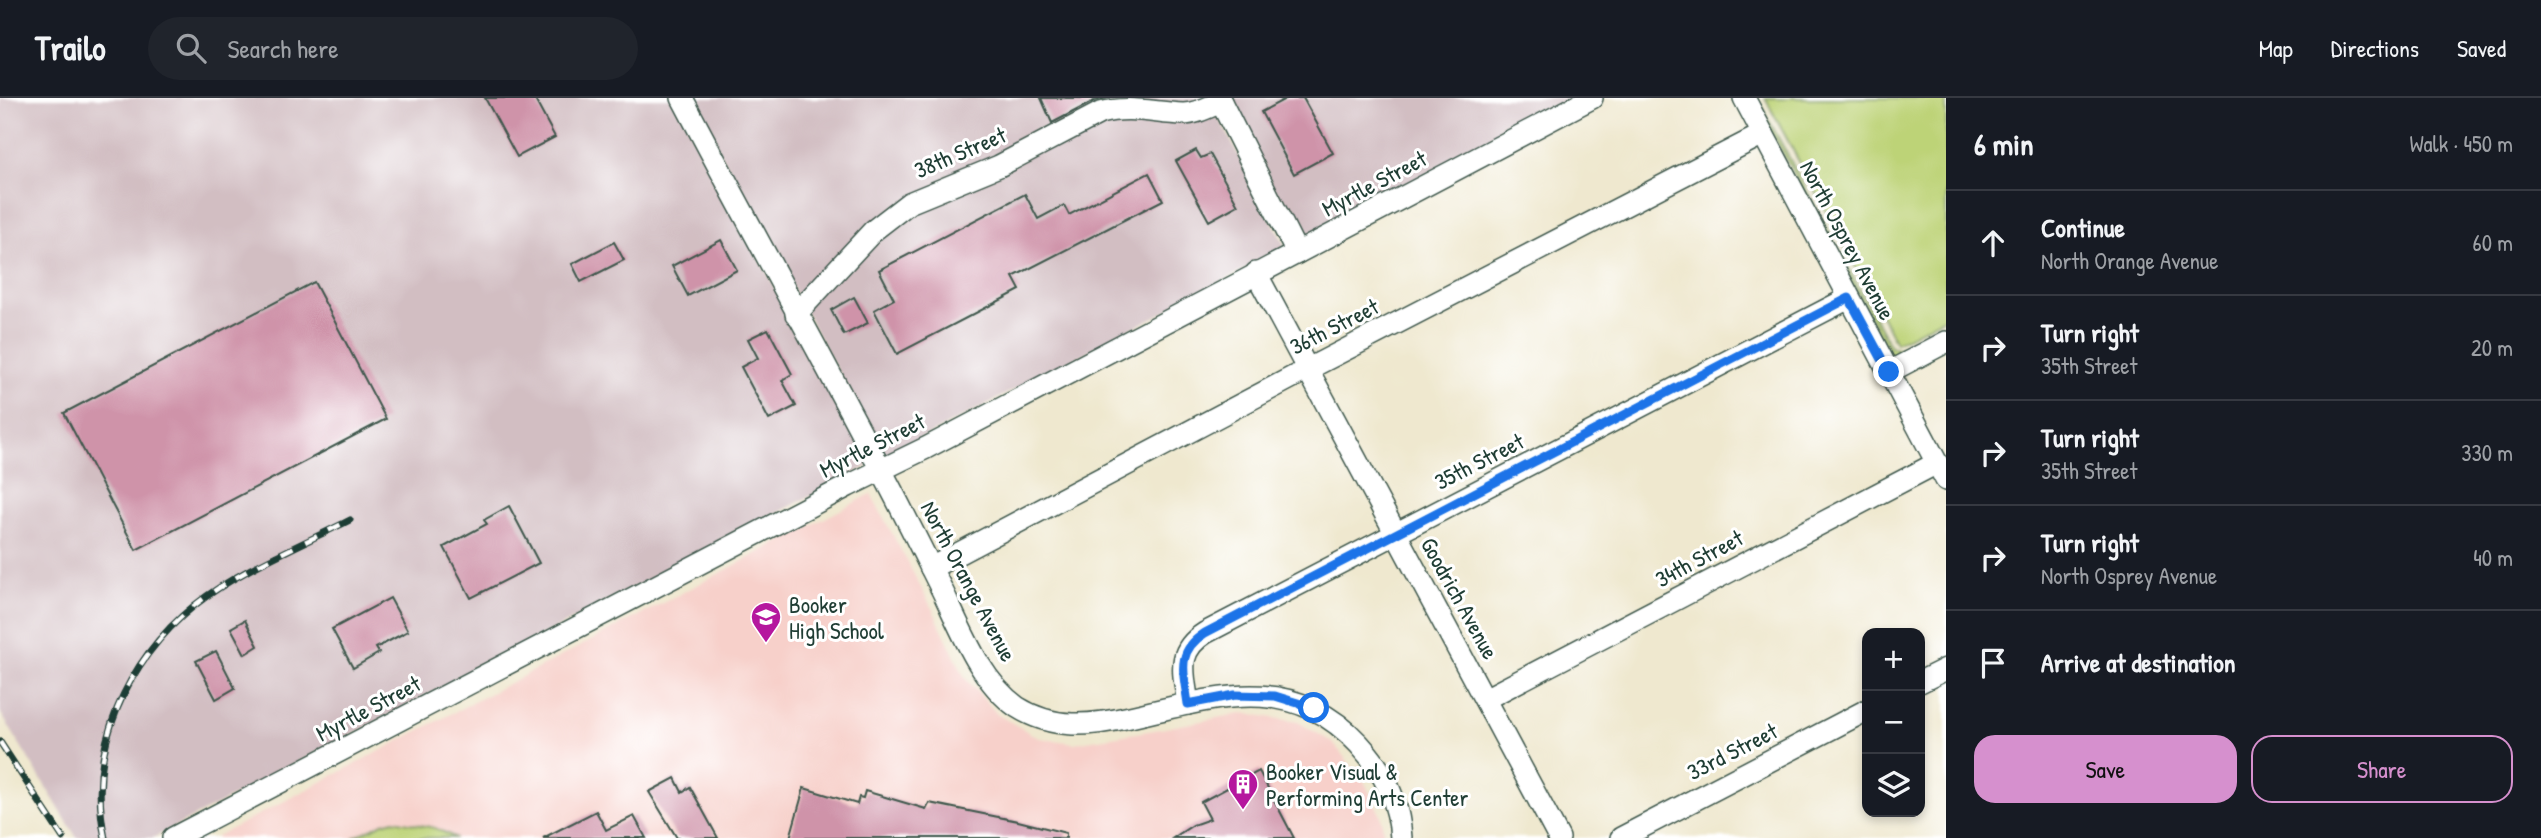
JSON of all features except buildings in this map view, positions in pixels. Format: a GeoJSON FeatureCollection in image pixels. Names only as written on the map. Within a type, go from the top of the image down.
{"type":"FeatureCollection","features":[{"type":"Feature","properties":{"kind":"street","name":"North Orange Avenue"},"geometry":{"type":"LineString","coordinates":[[682,98],[988,676],[1000,692],[1016,706],[1053,723],[1093,725],[1235,695],[1275,696],[1314,708],[1345,729],[1373,759],[1392,794],[1401,838]]}},
{"type":"Feature","properties":{"kind":"street","name":"Myrtle Street"},"geometry":{"type":"LineString","coordinates":[[173,838],[1592,98]]}},
{"type":"Feature","properties":{"kind":"street","name":"North Osprey Avenue"},"geometry":{"type":"LineString","coordinates":[[1744,98],[1941,472]]}},
{"type":"Feature","properties":{"kind":"street","name":"38th Street"},"geometry":{"type":"LineString","coordinates":[[796,314],[874,230],[909,202],[999,166],[1100,113],[1133,108],[1185,114],[1220,100]]}},
{"type":"Feature","properties":{"kind":"street"},"geometry":{"type":"LineString","coordinates":[[1220,100],[1297,253]]}},
{"type":"Feature","properties":{"kind":"street","name":"36th Street"},"geometry":{"type":"LineString","coordinates":[[931,568],[1763,134]]}},
{"type":"Feature","properties":{"kind":"street","name":"Goodrich Avenue"},"geometry":{"type":"LineString","coordinates":[[1256,273],[1559,838]]}},
{"type":"Feature","properties":{"kind":"street","name":"35th Street"},"geometry":{"type":"LineString","coordinates":[[1188,704],[1183,665],[1185,651],[1192,641],[1849,298]]}},
{"type":"Feature","properties":{"kind":"street"},"geometry":{"type":"LineString","coordinates":[[1889,372],[1946,342]]}},
{"type":"Feature","properties":{"kind":"street","name":"34th Street"},"geometry":{"type":"LineString","coordinates":[[1485,699],[1941,472]]}},
{"type":"Feature","properties":{"kind":"street"},"geometry":{"type":"LineString","coordinates":[[1925,680],[1946,669]]}},
{"type":"Feature","properties":{"kind":"street","name":"33rd Street"},"geometry":{"type":"LineString","coordinates":[[1621,838],[1862,713]]}},
{"type":"Feature","properties":{"kind":"shaded area"},"geometry":{"type":"Polygon","coordinates":[[[0,98],[673,98],[870,465],[153,838],[77,838],[0,712],[0,98]]]}},
{"type":"Feature","properties":{"kind":"shaded area"},"geometry":{"type":"Polygon","coordinates":[[[691,98],[1209,98],[1286,248],[884,458],[691,98]]]}},
{"type":"Feature","properties":{"kind":"shaded area"},"geometry":{"type":"Polygon","coordinates":[[[1227,98],[1573,98],[1300,241],[1227,98]]]}},
{"type":"Feature","properties":{"kind":"shaded area","name":"Booker High School"},"geometry":{"type":"Polygon","coordinates":[[[871,494],[933,610],[965,678],[998,715],[1039,738],[1074,743],[1243,713],[1298,722],[1332,742],[1364,781],[1381,816],[1384,838],[214,838],[871,494]]]}},
{"type":"Feature","properties":{"kind":"green space"},"geometry":{"type":"Polygon","coordinates":[[[1753,98],[1757,98],[1890,346],[1898,350],[1946,325],[1946,332],[1893,360],[1753,98]]]}},
{"type":"Feature","properties":{"kind":"green space"},"geometry":{"type":"Polygon","coordinates":[[[1765,98],[1946,98],[1946,317],[1896,343],[1765,98]]]}},
{"type":"Feature","properties":{"kind":"green space"},"geometry":{"type":"Polygon","coordinates":[[[394,820],[435,828],[456,838],[353,838],[394,820]]]}},
{"type":"Feature","properties":{"kind":"railway"},"geometry":{"type":"LineString","coordinates":[[105,838],[101,772],[107,740],[117,709],[131,680],[149,653],[171,627],[212,592],[350,520]]}},
{"type":"Feature","properties":{"kind":"railway"},"geometry":{"type":"LineString","coordinates":[[0,742],[63,838]]}},
{"type":"Feature","properties":{"kind":"place","name":"Booker High School"},"geometry":{"type":"Point","coordinates":[766,644]}},
{"type":"Feature","properties":{"kind":"place","name":"Booker Visual & Performing Arts Center"},"geometry":{"type":"Point","coordinates":[1243,811]}},
{"type":"Feature","properties":{"kind":"route"},"geometry":{"type":"LineString","coordinates":[[1314,708],[1275,696],[1235,695],[1188,704],[1183,665],[1185,651],[1192,641],[1205,633],[1849,298],[1889,372]]}}]}
